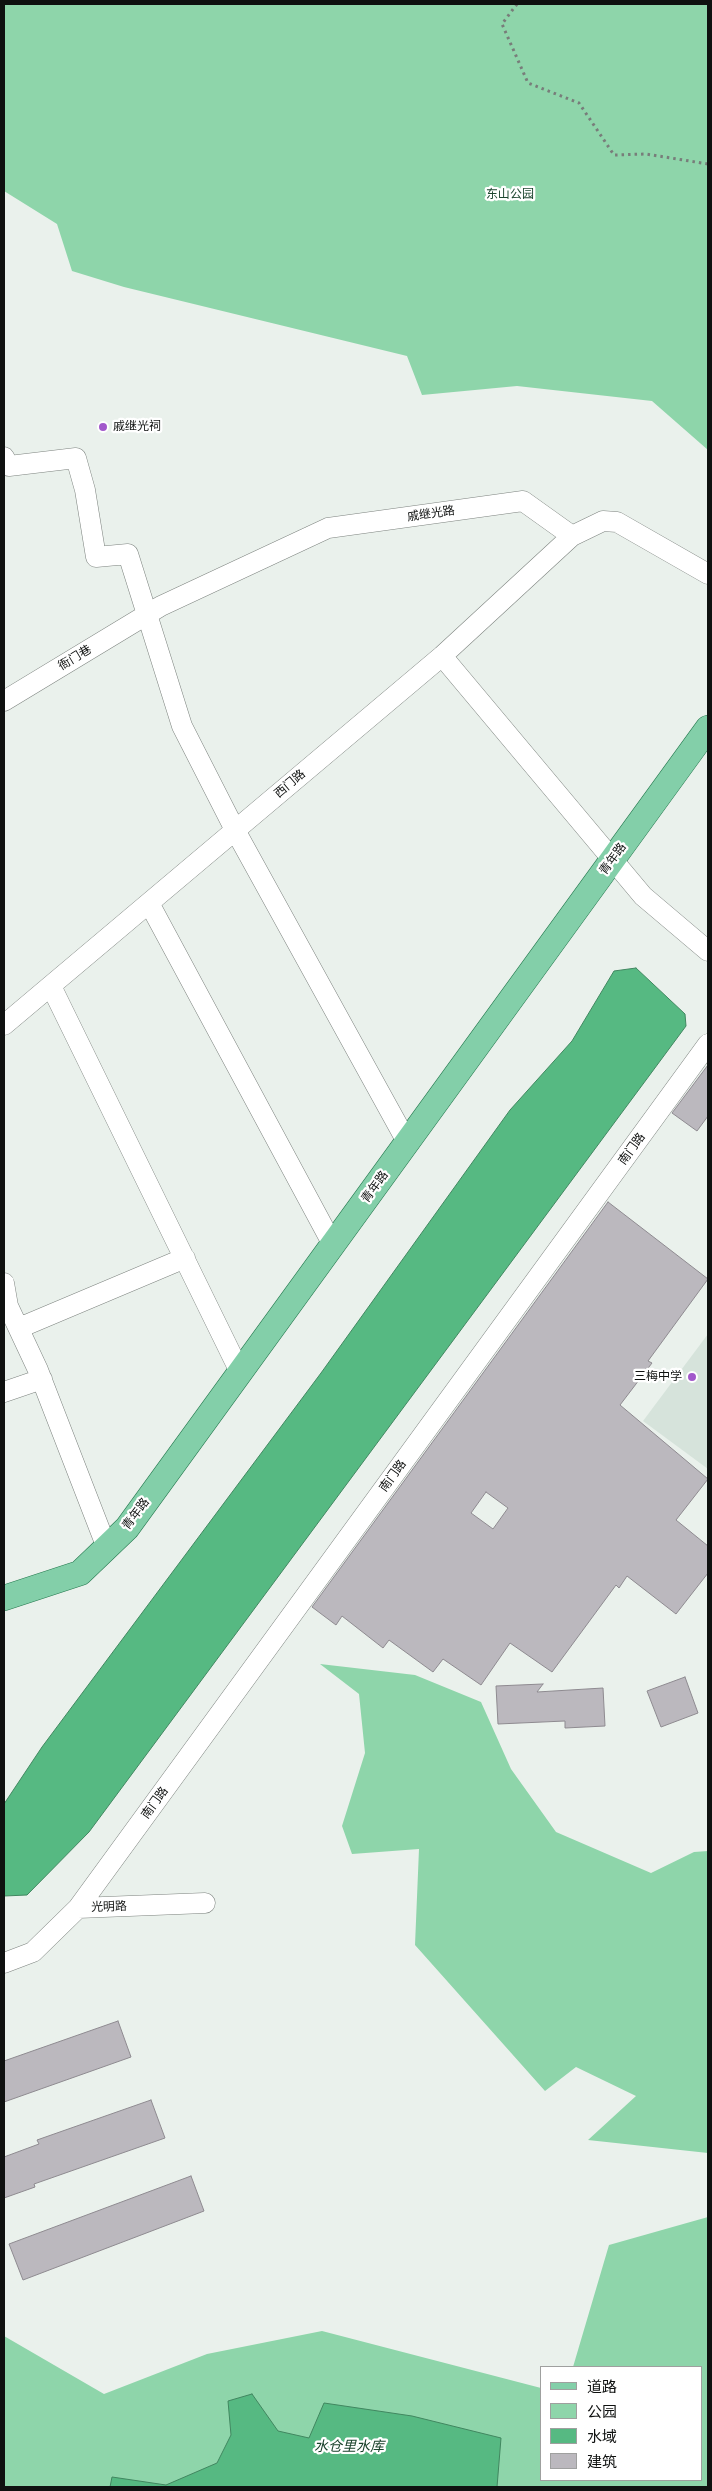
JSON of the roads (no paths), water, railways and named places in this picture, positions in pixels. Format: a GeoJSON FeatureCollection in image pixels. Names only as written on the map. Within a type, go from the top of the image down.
{"type":"FeatureCollection","features":[{"type":"Feature","properties":{"kind":"main road","name":"青年路"},"geometry":{"type":"LineString","coordinates":[[4,1598],[80,1573],[127,1528],[708,728]]}},
{"type":"Feature","properties":{"kind":"street"},"geometry":{"type":"LineString","coordinates":[[4,458],[9,466],[76,458],[85,490],[96,557],[128,554],[145,616],[182,726],[235,830],[407,1142]]}},
{"type":"Feature","properties":{"kind":"street","name":"戚继光路"},"geometry":{"type":"LineString","coordinates":[[145,616],[161,606],[328,528],[523,502],[572,536]]}},
{"type":"Feature","properties":{"kind":"street"},"geometry":{"type":"LineString","coordinates":[[572,536],[604,521],[617,522],[708,574]]}},
{"type":"Feature","properties":{"kind":"street","name":"西门路"},"geometry":{"type":"LineString","coordinates":[[4,1025],[442,656],[572,536]]}},
{"type":"Feature","properties":{"kind":"street","name":"衙门巷"},"geometry":{"type":"LineString","coordinates":[[4,701],[145,616]]}},
{"type":"Feature","properties":{"kind":"street"},"geometry":{"type":"LineString","coordinates":[[442,656],[643,896],[708,950]]}},
{"type":"Feature","properties":{"kind":"street"},"geometry":{"type":"LineString","coordinates":[[149,903],[333,1244]]}},
{"type":"Feature","properties":{"kind":"street"},"geometry":{"type":"LineString","coordinates":[[50,986],[240,1372]]}},
{"type":"Feature","properties":{"kind":"street","name":"南门路"},"geometry":{"type":"LineString","coordinates":[[78,1908],[708,1044]]}},
{"type":"Feature","properties":{"kind":"street"},"geometry":{"type":"LineString","coordinates":[[19,1328],[185,1258]]}},
{"type":"Feature","properties":{"kind":"street"},"geometry":{"type":"LineString","coordinates":[[4,1283],[8,1306],[42,1379],[106,1548]]}},
{"type":"Feature","properties":{"kind":"street"},"geometry":{"type":"LineString","coordinates":[[4,1392],[42,1379]]}},
{"type":"Feature","properties":{"kind":"street","name":"光明路"},"geometry":{"type":"LineString","coordinates":[[4,1963],[33,1952],[78,1908],[205,1903]]}},
{"type":"Feature","properties":{"kind":"water"},"geometry":{"type":"Polygon","coordinates":[[[636,968],[685,1014],[686,1026],[89,1832],[27,1895],[4,1896],[4,1804],[42,1747],[321,1373],[510,1110],[572,1041],[614,971],[636,968]]]}},
{"type":"Feature","properties":{"kind":"water","name":"水仓里水库"},"geometry":{"type":"Polygon","coordinates":[[[252,2394],[278,2431],[309,2438],[324,2403],[412,2416],[501,2438],[497,2487],[110,2487],[112,2477],[166,2485],[217,2463],[231,2435],[228,2401],[252,2394]]]}},
{"type":"Feature","properties":{"kind":"place","name":"戚继光祠"},"geometry":{"type":"Point","coordinates":[103,427]}},
{"type":"Feature","properties":{"kind":"place","name":"三梅中学"},"geometry":{"type":"Point","coordinates":[692,1377]}},
{"type":"Feature","properties":{"kind":"park label","name":"东山公园"},"geometry":{"type":"Point","coordinates":[510,195]}}]}
